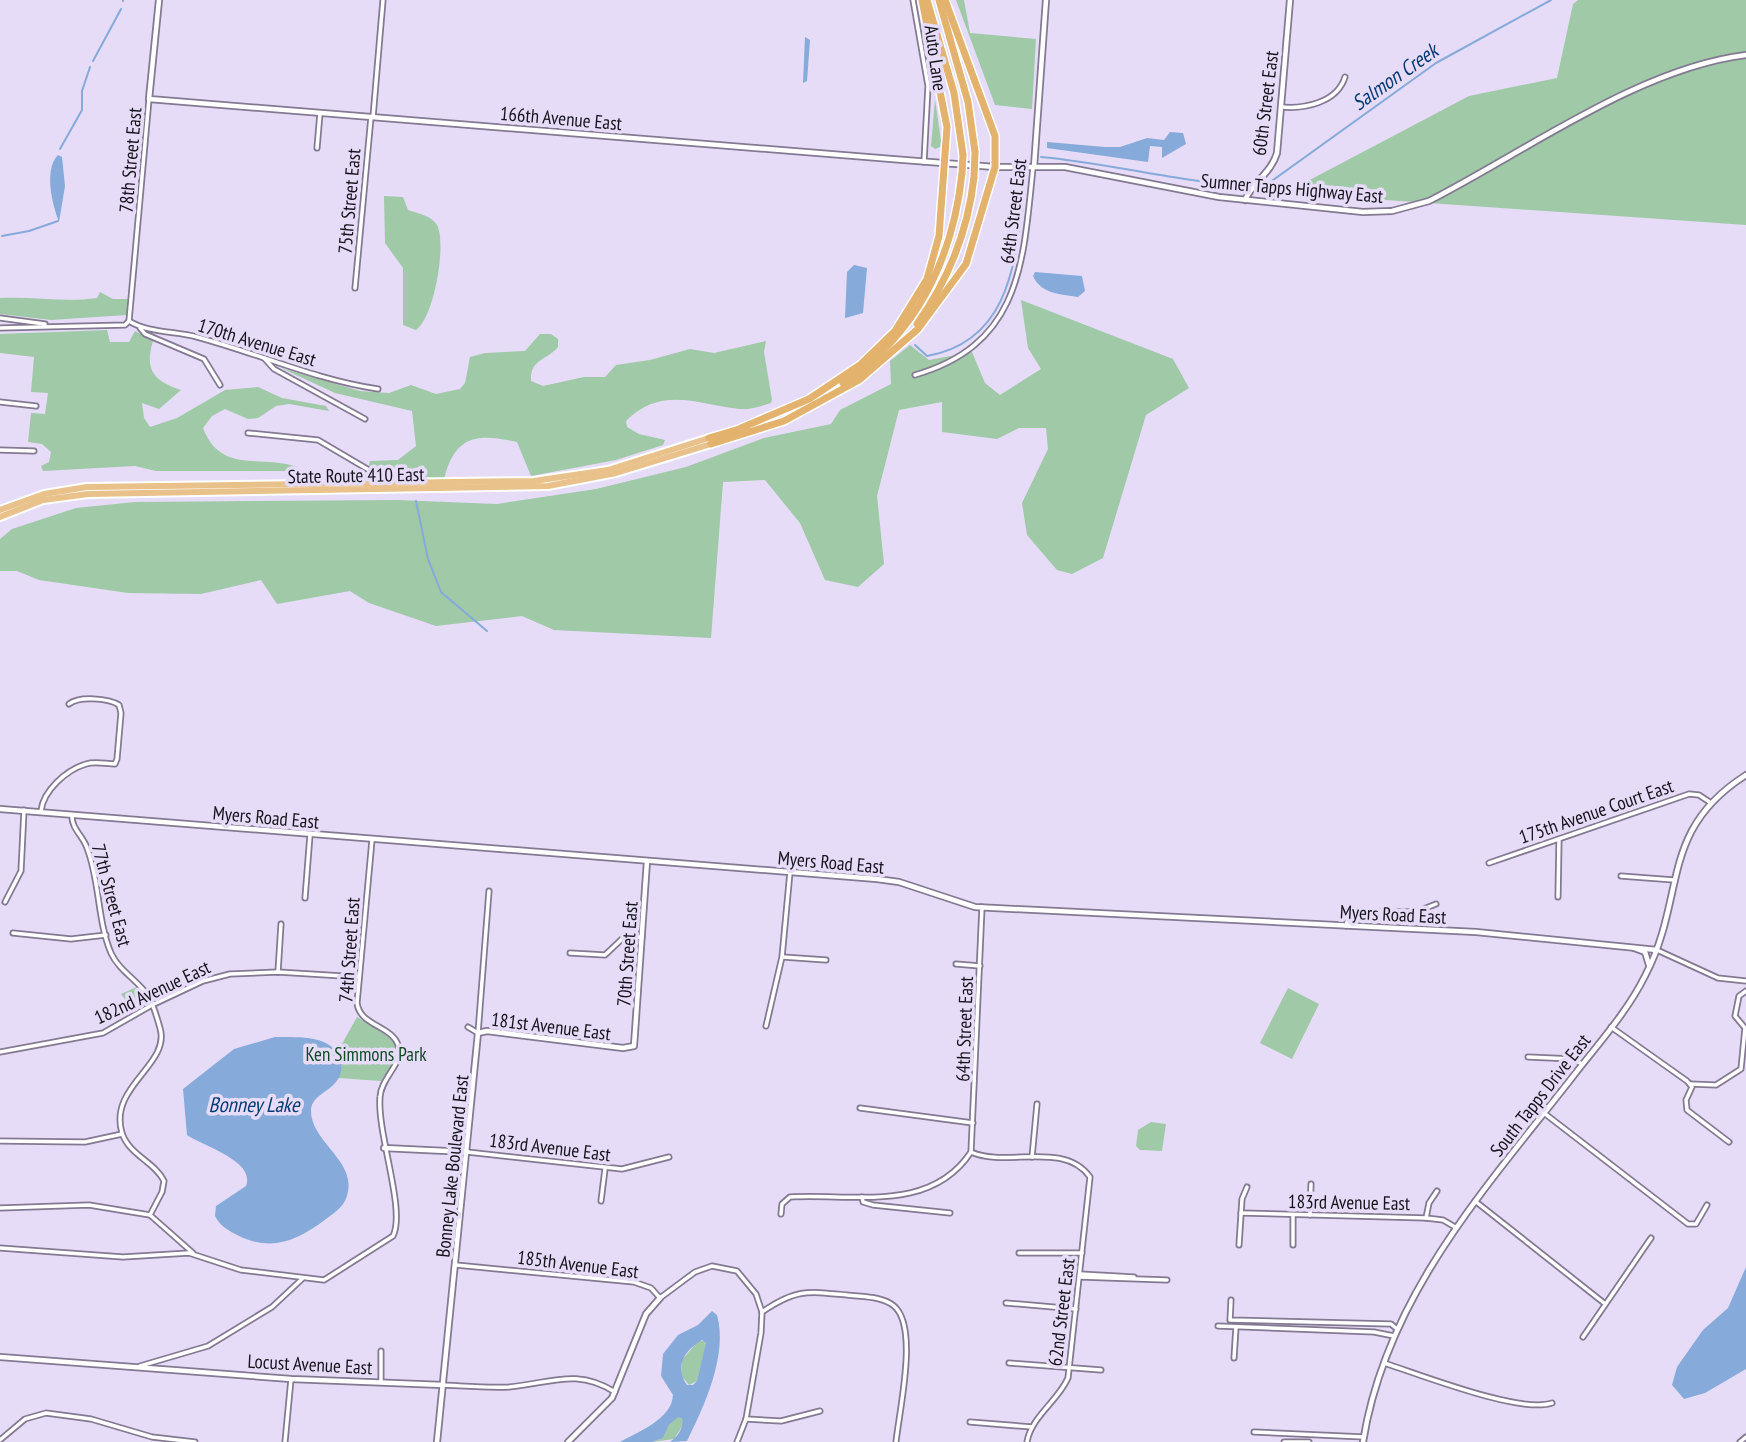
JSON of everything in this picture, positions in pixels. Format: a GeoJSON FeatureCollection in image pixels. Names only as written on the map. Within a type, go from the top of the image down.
{"type":"FeatureCollection","features":[{"type":"Feature","properties":{"kind":"highway"},"geometry":{"type":"LineString","coordinates":[[741,428],[793,411],[839,386],[872,362],[907,327],[930,290],[943,259],[956,215],[963,155],[954,93],[925,0]]}},
{"type":"Feature","properties":{"kind":"highway"},"geometry":{"type":"LineString","coordinates":[[710,441],[796,405],[832,385],[874,353],[895,331],[921,290],[936,252],[945,163],[946,114],[925,0]]}},
{"type":"Feature","properties":{"kind":"highway"},"geometry":{"type":"LineString","coordinates":[[898,346],[923,316],[952,264],[967,221],[974,177],[975,152],[968,102],[939,0]]}},
{"type":"Feature","properties":{"kind":"highway"},"geometry":{"type":"LineString","coordinates":[[710,441],[784,421],[821,404],[859,380],[929,317],[966,264],[995,167],[993,126],[966,64],[945,0]]}},
{"type":"Feature","properties":{"kind":"highway","name":"State Route 410 East"},"geometry":{"type":"LineString","coordinates":[[0,510],[44,494],[87,487],[510,483],[608,470],[710,441]]}},
{"type":"Feature","properties":{"kind":"highway","name":"State Route 410 East"},"geometry":{"type":"LineString","coordinates":[[0,517],[43,500],[88,494],[538,487],[616,473],[710,441]]}},
{"type":"Feature","properties":{"kind":"street","name":"78th Street East"},"geometry":{"type":"LineString","coordinates":[[129,321],[159,0]]}},
{"type":"Feature","properties":{"kind":"street","name":"75th Street East"},"geometry":{"type":"LineString","coordinates":[[355,288],[383,0]]}},
{"type":"Feature","properties":{"kind":"street","name":"Auto Lane"},"geometry":{"type":"LineString","coordinates":[[913,0],[929,86],[924,162]]}},
{"type":"Feature","properties":{"kind":"street","name":"64th Street East"},"geometry":{"type":"LineString","coordinates":[[915,375],[964,353],[992,329],[1007,306],[1024,252],[1034,167],[1046,0]]}},
{"type":"Feature","properties":{"kind":"street","name":"60th Street East"},"geometry":{"type":"LineString","coordinates":[[1245,200],[1250,188],[1269,171],[1276,157],[1290,0]]}},
{"type":"Feature","properties":{"kind":"street","name":"Sumner Tapps Highway East"},"geometry":{"type":"LineString","coordinates":[[971,165],[1075,169],[1156,187],[1245,200],[1363,212],[1408,208],[1429,201],[1647,83],[1708,62],[1746,55]]}},
{"type":"Feature","properties":{"kind":"street"},"geometry":{"type":"LineString","coordinates":[[1281,107],[1312,107],[1336,90],[1345,77]]}},
{"type":"Feature","properties":{"kind":"street","name":"166th Avenue East"},"geometry":{"type":"LineString","coordinates":[[149,99],[971,165]]}},
{"type":"Feature","properties":{"kind":"street"},"geometry":{"type":"LineString","coordinates":[[317,148],[320,113]]}},
{"type":"Feature","properties":{"kind":"street"},"geometry":{"type":"LineString","coordinates":[[0,318],[28,320],[51,326]]}},
{"type":"Feature","properties":{"kind":"street"},"geometry":{"type":"LineString","coordinates":[[0,328],[125,325],[129,321]]}},
{"type":"Feature","properties":{"kind":"street","name":"170th Avenue East"},"geometry":{"type":"LineString","coordinates":[[129,321],[139,326],[190,335],[343,383],[378,389]]}},
{"type":"Feature","properties":{"kind":"street"},"geometry":{"type":"LineString","coordinates":[[139,326],[145,334],[204,359],[220,385]]}},
{"type":"Feature","properties":{"kind":"street"},"geometry":{"type":"LineString","coordinates":[[262,356],[274,369],[365,419]]}},
{"type":"Feature","properties":{"kind":"street"},"geometry":{"type":"LineString","coordinates":[[0,402],[36,406]]}},
{"type":"Feature","properties":{"kind":"street"},"geometry":{"type":"LineString","coordinates":[[248,433],[317,440],[391,484]]}},
{"type":"Feature","properties":{"kind":"street"},"geometry":{"type":"LineString","coordinates":[[0,450],[34,451]]}},
{"type":"Feature","properties":{"kind":"street"},"geometry":{"type":"LineString","coordinates":[[346,484],[367,481],[374,472]]}},
{"type":"Feature","properties":{"kind":"street"},"geometry":{"type":"LineString","coordinates":[[41,811],[46,792],[80,767],[88,763],[115,764],[117,759],[121,713],[119,705],[78,699],[69,704]]}},
{"type":"Feature","properties":{"kind":"street","name":"South Tapps Drive East"},"geometry":{"type":"LineString","coordinates":[[1364,1439],[1384,1363],[1397,1329],[1424,1275],[1455,1227],[1611,1027],[1650,967],[1668,914],[1674,880],[1689,833],[1711,803],[1746,775]]}},
{"type":"Feature","properties":{"kind":"street","name":"175th Avenue Court East"},"geometry":{"type":"LineString","coordinates":[[1489,863],[1689,794],[1699,795],[1711,803]]}},
{"type":"Feature","properties":{"kind":"street","name":"Myers Road East"},"geometry":{"type":"LineString","coordinates":[[0,809],[899,882],[955,902],[982,907],[1476,932],[1657,950]]}},
{"type":"Feature","properties":{"kind":"street"},"geometry":{"type":"LineString","coordinates":[[5,902],[19,879],[24,810]]}},
{"type":"Feature","properties":{"kind":"street","name":"77th Street East"},"geometry":{"type":"LineString","coordinates":[[72,814],[73,824],[85,843],[91,861],[112,956],[152,1004],[162,1044],[123,1100],[122,1134]]}},
{"type":"Feature","properties":{"kind":"street"},"geometry":{"type":"LineString","coordinates":[[305,898],[310,835]]}},
{"type":"Feature","properties":{"kind":"street"},"geometry":{"type":"LineString","coordinates":[[1558,898],[1559,839]]}},
{"type":"Feature","properties":{"kind":"street","name":"74th Street East"},"geometry":{"type":"LineString","coordinates":[[302,1279],[329,1278],[395,1232],[397,1218],[380,1120],[381,1088],[399,1059],[400,1050],[390,1035],[360,1014],[356,1003],[372,840]]}},
{"type":"Feature","properties":{"kind":"street","name":"70th Street East"},"geometry":{"type":"LineString","coordinates":[[632,1047],[647,861]]}},
{"type":"Feature","properties":{"kind":"street"},"geometry":{"type":"LineString","coordinates":[[766,1026],[782,957],[790,872]]}},
{"type":"Feature","properties":{"kind":"street"},"geometry":{"type":"LineString","coordinates":[[1622,876],[1674,880]]}},
{"type":"Feature","properties":{"kind":"street","name":"Bonney Lake Boulevard East"},"geometry":{"type":"LineString","coordinates":[[437,1442],[467,1152],[489,891]]}},
{"type":"Feature","properties":{"kind":"street"},"geometry":{"type":"LineString","coordinates":[[1346,926],[1348,913],[1354,911],[1416,912],[1436,904]]}},
{"type":"Feature","properties":{"kind":"street","name":"64th Street East"},"geometry":{"type":"LineString","coordinates":[[971,1153],[982,907]]}},
{"type":"Feature","properties":{"kind":"street"},"geometry":{"type":"LineString","coordinates":[[278,972],[281,924]]}},
{"type":"Feature","properties":{"kind":"street"},"geometry":{"type":"LineString","coordinates":[[13,933],[71,939],[106,935]]}},
{"type":"Feature","properties":{"kind":"street"},"geometry":{"type":"LineString","coordinates":[[570,953],[605,955],[623,938],[642,937]]}},
{"type":"Feature","properties":{"kind":"street"},"geometry":{"type":"LineString","coordinates":[[1626,945],[1645,952],[1650,967]]}},
{"type":"Feature","properties":{"kind":"street"},"geometry":{"type":"LineString","coordinates":[[1657,950],[1718,978],[1746,981]]}},
{"type":"Feature","properties":{"kind":"street"},"geometry":{"type":"LineString","coordinates":[[782,957],[826,960]]}},
{"type":"Feature","properties":{"kind":"street"},"geometry":{"type":"LineString","coordinates":[[956,964],[980,966]]}},
{"type":"Feature","properties":{"kind":"street","name":"182nd Avenue East"},"geometry":{"type":"LineString","coordinates":[[0,1052],[103,1033],[152,1004],[217,977],[278,972],[359,977]]}},
{"type":"Feature","properties":{"kind":"street"},"geometry":{"type":"LineString","coordinates":[[1611,1027],[1690,1084],[1716,1085],[1741,1069],[1745,1028],[1735,1016],[1739,996],[1746,991]]}},
{"type":"Feature","properties":{"kind":"street","name":"181st Avenue East"},"geometry":{"type":"LineString","coordinates":[[468,1027],[478,1034],[487,1031],[632,1047]]}},
{"type":"Feature","properties":{"kind":"street"},"geometry":{"type":"LineString","coordinates":[[1528,1057],[1573,1059],[1582,1064]]}},
{"type":"Feature","properties":{"kind":"street"},"geometry":{"type":"LineString","coordinates":[[1690,1084],[1687,1110],[1729,1142]]}},
{"type":"Feature","properties":{"kind":"street"},"geometry":{"type":"LineString","coordinates":[[781,1214],[787,1198],[862,1197],[904,1194],[930,1188],[954,1173],[971,1153],[1032,1157],[1037,1104]]}},
{"type":"Feature","properties":{"kind":"street"},"geometry":{"type":"LineString","coordinates":[[860,1108],[974,1123]]}},
{"type":"Feature","properties":{"kind":"street"},"geometry":{"type":"LineString","coordinates":[[1544,1113],[1684,1221],[1696,1224],[1707,1205]]}},
{"type":"Feature","properties":{"kind":"street"},"geometry":{"type":"LineString","coordinates":[[0,1141],[85,1142],[122,1134],[131,1147],[163,1179],[162,1192],[150,1215]]}},
{"type":"Feature","properties":{"kind":"street","name":"183rd Avenue East"},"geometry":{"type":"LineString","coordinates":[[384,1148],[467,1152],[605,1168],[633,1168],[669,1157]]}},
{"type":"Feature","properties":{"kind":"street","name":"62nd Street East"},"geometry":{"type":"LineString","coordinates":[[1027,1442],[1032,1427],[1055,1400],[1070,1367],[1091,1188],[1088,1174],[1069,1162],[1032,1157]]}},
{"type":"Feature","properties":{"kind":"street"},"geometry":{"type":"LineString","coordinates":[[601,1201],[605,1168]]}},
{"type":"Feature","properties":{"kind":"street"},"geometry":{"type":"LineString","coordinates":[[1310,1215],[1311,1184]]}},
{"type":"Feature","properties":{"kind":"street"},"geometry":{"type":"LineString","coordinates":[[1239,1245],[1241,1213],[1247,1187]]}},
{"type":"Feature","properties":{"kind":"street"},"geometry":{"type":"LineString","coordinates":[[1426,1218],[1429,1203],[1437,1191]]}},
{"type":"Feature","properties":{"kind":"street"},"geometry":{"type":"LineString","coordinates":[[862,1197],[863,1202],[873,1205],[950,1213]]}},
{"type":"Feature","properties":{"kind":"street"},"geometry":{"type":"LineString","coordinates":[[1475,1201],[1604,1303]]}},
{"type":"Feature","properties":{"kind":"street"},"geometry":{"type":"LineString","coordinates":[[0,1208],[89,1205],[150,1215],[194,1254]]}},
{"type":"Feature","properties":{"kind":"street","name":"183rd Avenue East"},"geometry":{"type":"LineString","coordinates":[[1241,1213],[1426,1218],[1443,1220],[1455,1227]]}},
{"type":"Feature","properties":{"kind":"street"},"geometry":{"type":"LineString","coordinates":[[1293,1215],[1293,1245]]}},
{"type":"Feature","properties":{"kind":"street"},"geometry":{"type":"LineString","coordinates":[[1583,1337],[1651,1238]]}},
{"type":"Feature","properties":{"kind":"street"},"geometry":{"type":"LineString","coordinates":[[0,1248],[123,1257],[194,1254],[242,1270],[302,1279]]}},
{"type":"Feature","properties":{"kind":"street"},"geometry":{"type":"LineString","coordinates":[[1019,1253],[1082,1253]]}},
{"type":"Feature","properties":{"kind":"street","name":"185th Avenue East"},"geometry":{"type":"LineString","coordinates":[[456,1265],[634,1282],[651,1288],[660,1298],[702,1267],[724,1266],[737,1271],[749,1283],[762,1312]]}},
{"type":"Feature","properties":{"kind":"street"},"geometry":{"type":"LineString","coordinates":[[1080,1275],[1167,1280],[1080,1275]]}},
{"type":"Feature","properties":{"kind":"street"},"geometry":{"type":"LineString","coordinates":[[140,1366],[208,1346],[272,1307],[302,1279]]}},
{"type":"Feature","properties":{"kind":"street"},"geometry":{"type":"LineString","coordinates":[[737,1442],[746,1419],[762,1312],[785,1296],[806,1291],[879,1299],[899,1312],[907,1337],[896,1442]]}},
{"type":"Feature","properties":{"kind":"street"},"geometry":{"type":"LineString","coordinates":[[568,1442],[603,1409],[615,1392],[646,1314],[660,1298]]}},
{"type":"Feature","properties":{"kind":"street"},"geometry":{"type":"LineString","coordinates":[[1231,1300],[1230,1320],[1391,1324],[1397,1329]]}},
{"type":"Feature","properties":{"kind":"street"},"geometry":{"type":"LineString","coordinates":[[1006,1303],[1076,1309]]}},
{"type":"Feature","properties":{"kind":"street"},"geometry":{"type":"LineString","coordinates":[[1218,1326],[1374,1332],[1394,1336]]}},
{"type":"Feature","properties":{"kind":"street"},"geometry":{"type":"LineString","coordinates":[[1234,1358],[1237,1328]]}},
{"type":"Feature","properties":{"kind":"street"},"geometry":{"type":"LineString","coordinates":[[381,1351],[381,1382]]}},
{"type":"Feature","properties":{"kind":"street","name":"Locust Avenue East"},"geometry":{"type":"LineString","coordinates":[[0,1356],[291,1379],[443,1385],[505,1387],[581,1378],[596,1380],[615,1392]]}},
{"type":"Feature","properties":{"kind":"street"},"geometry":{"type":"LineString","coordinates":[[1009,1363],[1101,1370]]}},
{"type":"Feature","properties":{"kind":"street"},"geometry":{"type":"LineString","coordinates":[[1384,1363],[1496,1398],[1532,1404],[1552,1403]]}},
{"type":"Feature","properties":{"kind":"street"},"geometry":{"type":"LineString","coordinates":[[285,1442],[291,1379]]}},
{"type":"Feature","properties":{"kind":"street"},"geometry":{"type":"LineString","coordinates":[[746,1419],[781,1421],[820,1411]]}},
{"type":"Feature","properties":{"kind":"street"},"geometry":{"type":"LineString","coordinates":[[0,1440],[24,1419],[46,1413],[91,1419],[152,1437],[195,1442]]}},
{"type":"Feature","properties":{"kind":"street"},"geometry":{"type":"LineString","coordinates":[[970,1422],[1032,1427]]}},
{"type":"Feature","properties":{"kind":"street"},"geometry":{"type":"LineString","coordinates":[[1254,1432],[1364,1439]]}},
{"type":"Feature","properties":{"kind":"street"},"geometry":{"type":"LineString","coordinates":[[1740,1442],[1746,1437]]}},
{"type":"Feature","properties":{"kind":"street"},"geometry":{"type":"LineString","coordinates":[[1284,1442],[1309,1442]]}},
{"type":"Feature","properties":{"kind":"green space"},"geometry":{"type":"Polygon","coordinates":[[[956,0],[964,0],[970,33],[1036,39],[1032,109],[995,105],[956,0]]]}},
{"type":"Feature","properties":{"kind":"green space"},"geometry":{"type":"Polygon","coordinates":[[[1578,0],[1746,0],[1746,225],[1285,193],[1469,96],[1557,78],[1573,4],[1578,0]]]}},
{"type":"Feature","properties":{"kind":"green space"},"geometry":{"type":"Polygon","coordinates":[[[935,99],[941,141],[940,147],[935,149],[931,146],[935,99]]]}},
{"type":"Feature","properties":{"kind":"green space"},"geometry":{"type":"Polygon","coordinates":[[[384,196],[403,197],[408,210],[432,219],[440,234],[439,263],[433,297],[422,323],[416,330],[403,325],[403,268],[385,243],[384,196]]]}},
{"type":"Feature","properties":{"kind":"green space"},"geometry":{"type":"Polygon","coordinates":[[[100,292],[113,299],[128,299],[127,315],[51,320],[0,314],[0,298],[85,299],[97,298],[100,292]]]}},
{"type":"Feature","properties":{"kind":"green space"},"geometry":{"type":"Polygon","coordinates":[[[1021,300],[1173,359],[1189,388],[1146,415],[1103,558],[1072,574],[1057,570],[1027,535],[1022,503],[1048,449],[1046,428],[1019,428],[997,439],[942,432],[942,402],[899,410],[877,496],[884,564],[858,587],[825,580],[800,523],[765,480],[723,482],[711,638],[554,630],[522,616],[436,626],[369,603],[350,591],[277,604],[261,580],[201,594],[128,593],[39,580],[17,571],[0,571],[0,539],[12,529],[76,508],[135,502],[397,500],[497,504],[596,489],[686,467],[764,438],[831,424],[840,410],[891,384],[890,361],[910,345],[929,360],[972,352],[985,383],[1000,395],[1041,369],[1028,348],[1021,300]]]}},
{"type":"Feature","properties":{"kind":"green space"},"geometry":{"type":"Polygon","coordinates":[[[107,330],[110,342],[129,342],[135,331],[153,341],[150,360],[154,373],[164,383],[181,390],[159,409],[142,403],[144,418],[150,427],[177,418],[225,390],[258,387],[282,398],[326,406],[329,411],[289,404],[276,406],[258,418],[248,419],[225,409],[212,416],[203,428],[211,443],[231,458],[283,464],[297,467],[296,471],[156,471],[135,466],[43,471],[41,466],[49,462],[51,452],[42,444],[28,442],[31,413],[45,414],[48,393],[31,392],[34,357],[0,353],[0,334],[107,330]]]}},
{"type":"Feature","properties":{"kind":"green space"},"geometry":{"type":"Polygon","coordinates":[[[540,334],[551,334],[558,339],[558,347],[536,364],[531,374],[531,381],[543,386],[584,377],[605,377],[616,365],[650,360],[690,349],[714,353],[766,341],[764,352],[772,400],[771,403],[755,408],[743,409],[681,400],[653,403],[626,421],[627,427],[639,434],[665,440],[663,445],[616,460],[531,476],[517,442],[479,438],[461,446],[454,453],[444,479],[384,473],[369,466],[370,461],[398,460],[416,446],[412,411],[335,393],[281,368],[360,391],[389,393],[411,385],[436,394],[460,389],[465,383],[470,357],[485,353],[525,351],[540,334]]]}},
{"type":"Feature","properties":{"kind":"green space"},"geometry":{"type":"Polygon","coordinates":[[[137,987],[148,1003],[135,1013],[121,994],[137,987]]]}},
{"type":"Feature","properties":{"kind":"green space"},"geometry":{"type":"Polygon","coordinates":[[[1288,988],[1319,1004],[1292,1059],[1260,1043],[1288,988]]]}},
{"type":"Feature","properties":{"kind":"green space","name":"Ken Simmons Park"},"geometry":{"type":"Polygon","coordinates":[[[357,1017],[384,1033],[395,1044],[396,1058],[381,1081],[338,1078],[341,1063],[337,1053],[357,1017]]]}},
{"type":"Feature","properties":{"kind":"green space"},"geometry":{"type":"Polygon","coordinates":[[[1151,1122],[1166,1124],[1162,1151],[1140,1150],[1136,1146],[1138,1130],[1151,1122]]]}},
{"type":"Feature","properties":{"kind":"green space"},"geometry":{"type":"Polygon","coordinates":[[[698,1341],[705,1341],[706,1345],[697,1381],[689,1385],[681,1375],[682,1360],[698,1341]]]}},
{"type":"Feature","properties":{"kind":"green space"},"geometry":{"type":"Polygon","coordinates":[[[678,1416],[682,1417],[683,1425],[674,1439],[652,1442],[663,1438],[669,1425],[678,1416]]]}},
{"type":"Feature","properties":{"kind":"water"},"geometry":{"type":"Polygon","coordinates":[[[805,37],[810,40],[807,81],[803,83],[805,37]]]}},
{"type":"Feature","properties":{"kind":"water"},"geometry":{"type":"Polygon","coordinates":[[[1170,132],[1183,133],[1186,144],[1162,158],[1162,147],[1150,146],[1148,162],[1047,148],[1047,142],[1120,147],[1147,138],[1164,140],[1170,132]]]}},
{"type":"Feature","properties":{"kind":"water"},"geometry":{"type":"Polygon","coordinates":[[[58,155],[62,157],[65,186],[59,222],[50,179],[53,162],[58,155]]]}},
{"type":"Feature","properties":{"kind":"water"},"geometry":{"type":"Polygon","coordinates":[[[854,265],[867,268],[863,313],[845,318],[847,272],[854,265]]]}},
{"type":"Feature","properties":{"kind":"water"},"geometry":{"type":"Polygon","coordinates":[[[1035,272],[1082,276],[1085,291],[1078,297],[1046,290],[1036,282],[1033,276],[1035,272]]]}},
{"type":"Feature","properties":{"kind":"water","name":"Bonney Lake"},"geometry":{"type":"Polygon","coordinates":[[[275,1037],[316,1039],[333,1048],[338,1055],[341,1068],[339,1078],[313,1102],[311,1111],[318,1132],[345,1170],[348,1191],[343,1204],[337,1210],[305,1233],[285,1241],[263,1243],[239,1236],[222,1225],[215,1216],[216,1206],[246,1186],[247,1177],[243,1169],[226,1155],[187,1135],[183,1089],[234,1049],[275,1037]]]}},
{"type":"Feature","properties":{"kind":"water"},"geometry":{"type":"Polygon","coordinates":[[[1746,1267],[1746,1369],[1705,1393],[1684,1399],[1672,1385],[1677,1367],[1703,1330],[1728,1308],[1746,1267]]]}},
{"type":"Feature","properties":{"kind":"water"},"geometry":{"type":"Polygon","coordinates":[[[712,1311],[717,1315],[719,1346],[713,1379],[687,1441],[670,1442],[681,1428],[682,1418],[678,1417],[669,1425],[663,1438],[652,1442],[620,1442],[653,1424],[667,1411],[673,1395],[661,1376],[663,1354],[678,1335],[698,1325],[712,1311]],[[702,1340],[696,1344],[683,1359],[681,1371],[687,1385],[693,1385],[697,1381],[706,1343],[702,1340]]]}},
{"type":"Feature","properties":{"kind":"waterway","name":"Salmon Creek"},"geometry":{"type":"LineString","coordinates":[[1262,188],[1436,63],[1551,0]]}},
{"type":"Feature","properties":{"kind":"waterway"},"geometry":{"type":"LineString","coordinates":[[93,61],[121,9]]}},
{"type":"Feature","properties":{"kind":"waterway"},"geometry":{"type":"LineString","coordinates":[[60,149],[82,110],[82,91],[90,67]]}},
{"type":"Feature","properties":{"kind":"waterway","name":"Salmon Creek"},"geometry":{"type":"LineString","coordinates":[[1041,157],[1190,180],[1241,185]]}},
{"type":"Feature","properties":{"kind":"waterway","name":"Salmon Creek"},"geometry":{"type":"LineString","coordinates":[[915,345],[927,356],[953,348],[974,336],[989,320],[1009,279],[1023,205]]}},
{"type":"Feature","properties":{"kind":"waterway"},"geometry":{"type":"LineString","coordinates":[[2,236],[29,231],[58,221]]}},
{"type":"Feature","properties":{"kind":"waterway","name":"Salmon Creek"},"geometry":{"type":"LineString","coordinates":[[416,501],[428,559],[441,592],[487,631]]}}]}
